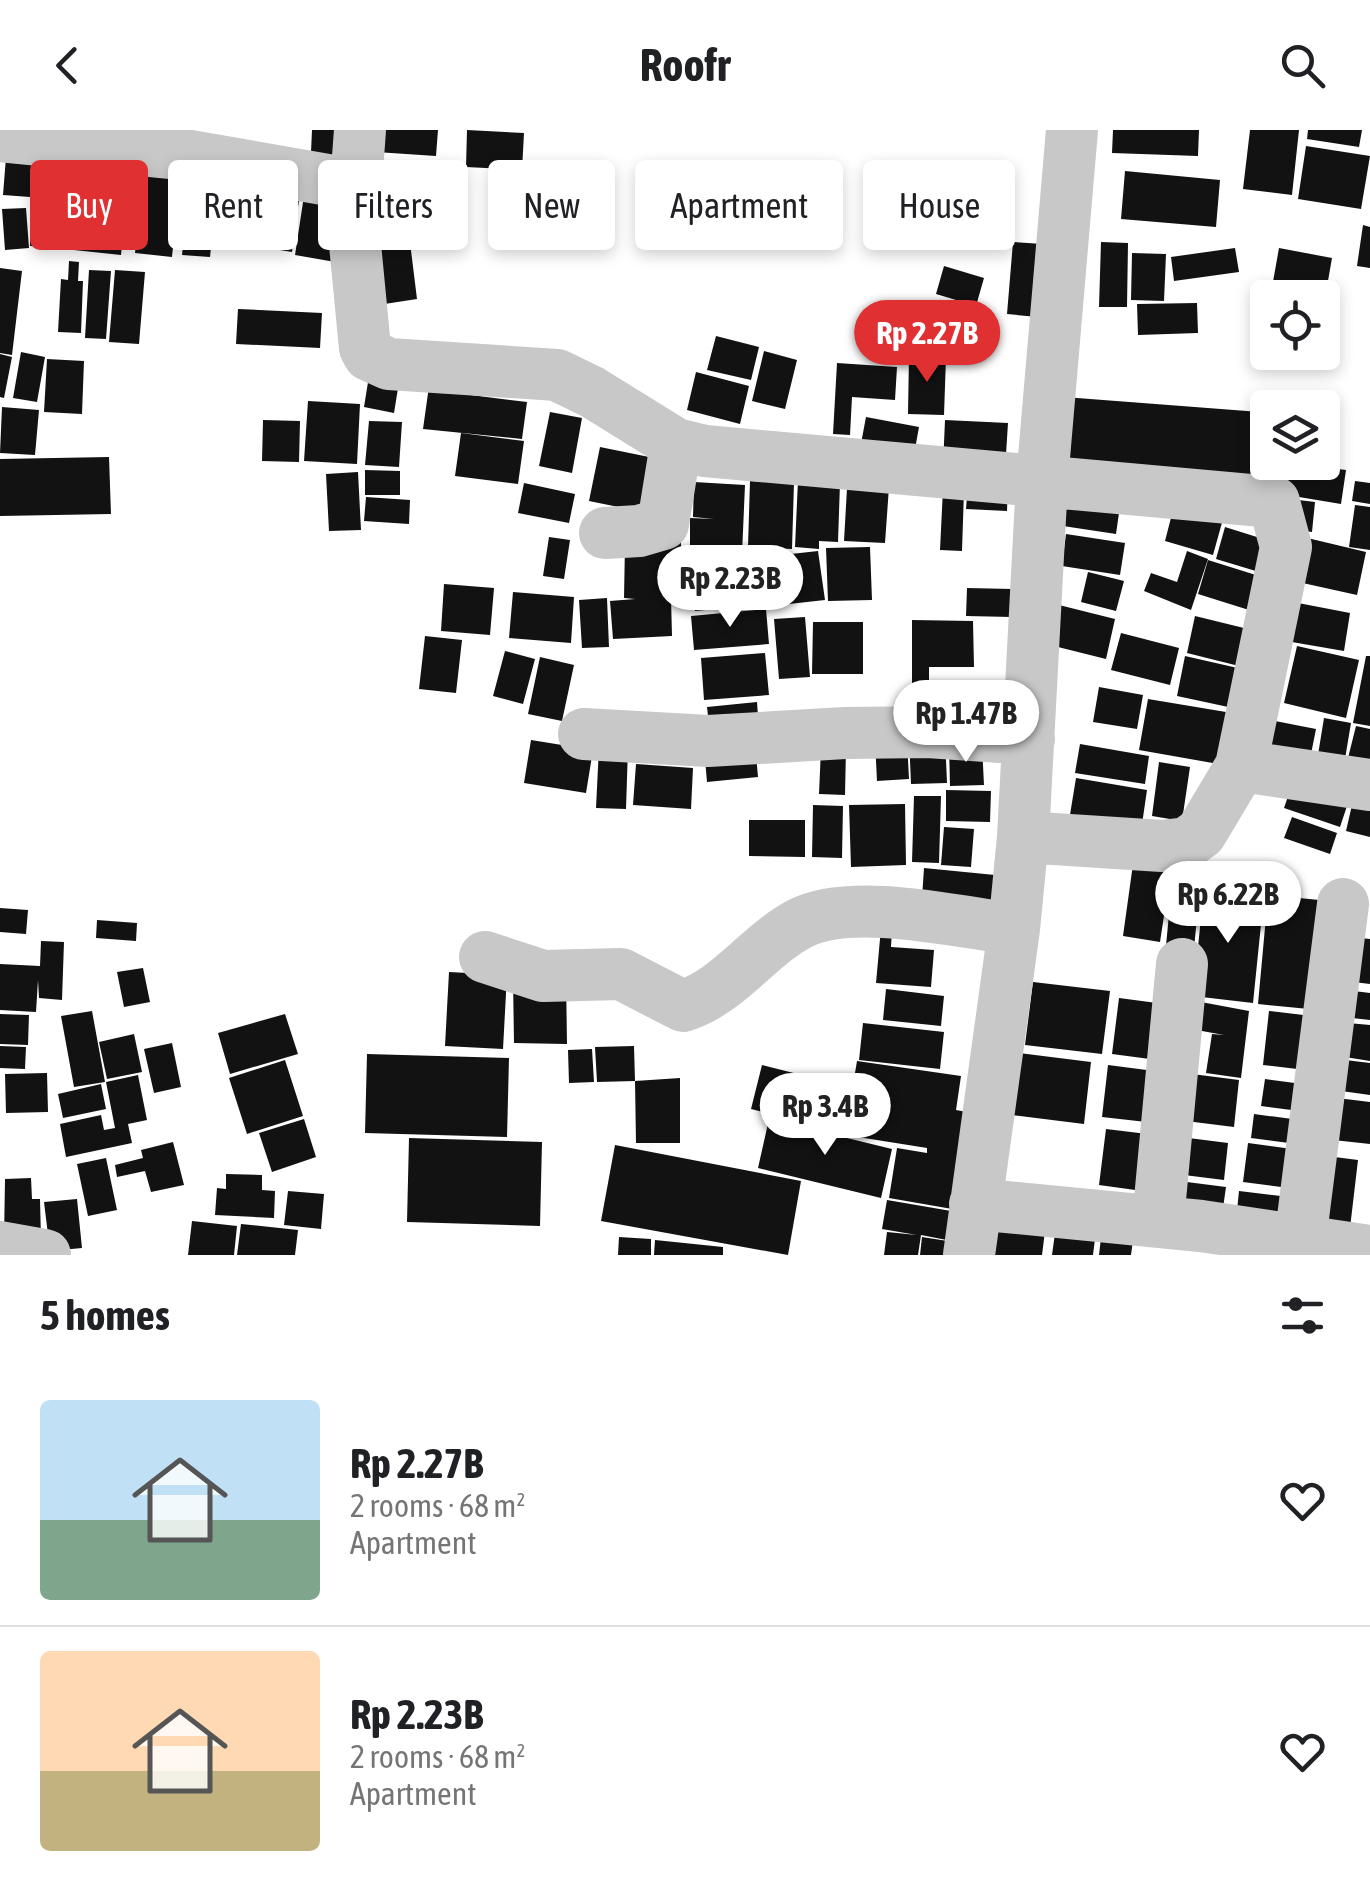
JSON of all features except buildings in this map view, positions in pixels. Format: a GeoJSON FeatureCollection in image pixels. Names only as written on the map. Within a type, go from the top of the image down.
{"type":"FeatureCollection","features":[{"type":"Feature","properties":{"kind":"street"},"geometry":{"type":"LineString","coordinates":[[358,160],[360,130]]}},
{"type":"Feature","properties":{"kind":"street"},"geometry":{"type":"LineString","coordinates":[[969,1255],[1023,836],[1042,481],[1072,130]]}},
{"type":"Feature","properties":{"kind":"street"},"geometry":{"type":"LineString","coordinates":[[0,136],[74,137],[318,178]]}},
{"type":"Feature","properties":{"kind":"street"},"geometry":{"type":"LineString","coordinates":[[356,250],[365,348],[369,354],[389,364],[557,375],[676,444],[705,451],[1274,502],[1286,547],[1240,766],[1202,833],[1187,843],[1162,846],[1023,836]]}},
{"type":"Feature","properties":{"kind":"street"},"geometry":{"type":"LineString","coordinates":[[605,533],[639,531],[663,524],[676,444]]}},
{"type":"Feature","properties":{"kind":"street"},"geometry":{"type":"LineString","coordinates":[[584,734],[708,741],[928,732],[1028,739]]}},
{"type":"Feature","properties":{"kind":"street"},"geometry":{"type":"LineString","coordinates":[[1240,766],[1370,785]]}},
{"type":"Feature","properties":{"kind":"street"},"geometry":{"type":"LineString","coordinates":[[1290,1245],[1343,904]]}},
{"type":"Feature","properties":{"kind":"street"},"geometry":{"type":"LineString","coordinates":[[485,957],[542,976],[621,974],[683,1006],[703,1000],[802,922],[832,915],[876,911],[1014,929]]}},
{"type":"Feature","properties":{"kind":"street"},"geometry":{"type":"LineString","coordinates":[[1158,1222],[1182,964]]}},
{"type":"Feature","properties":{"kind":"street"},"geometry":{"type":"LineString","coordinates":[[975,1204],[1158,1222],[1290,1245],[1370,1250]]}},
{"type":"Feature","properties":{"kind":"street"},"geometry":{"type":"LineString","coordinates":[[0,1248],[45,1255]]}}]}
